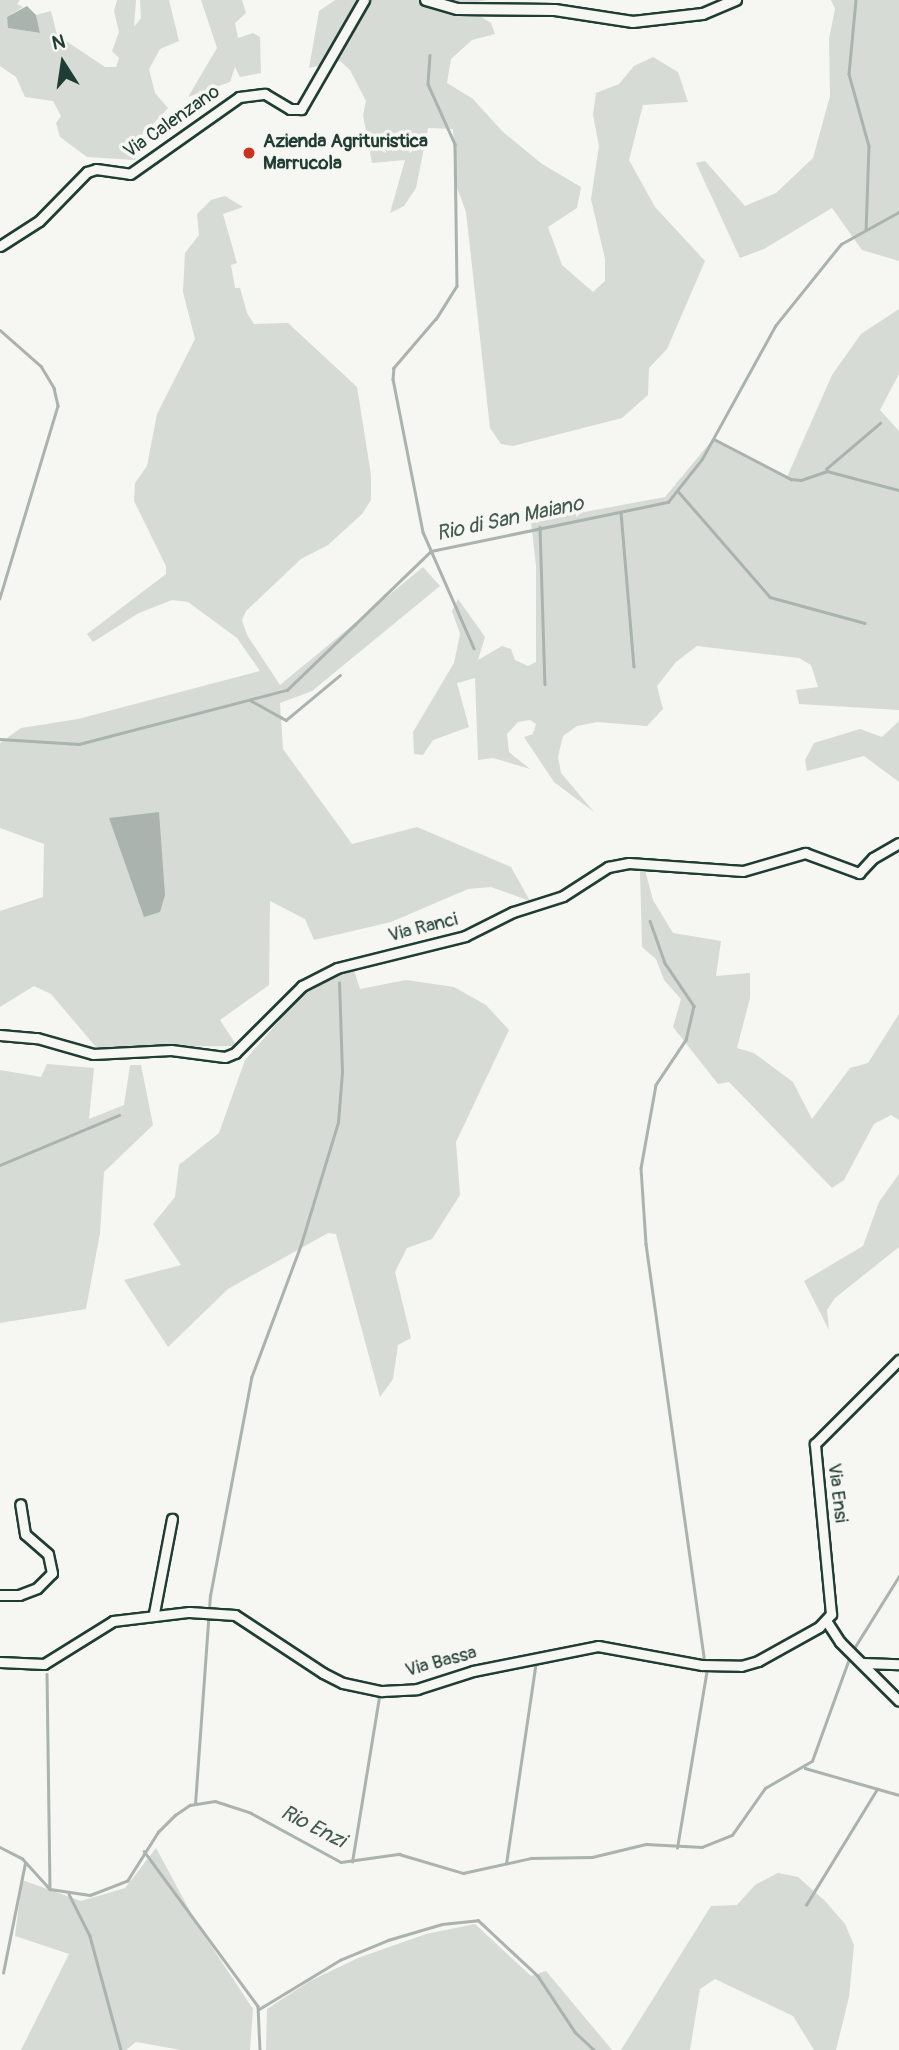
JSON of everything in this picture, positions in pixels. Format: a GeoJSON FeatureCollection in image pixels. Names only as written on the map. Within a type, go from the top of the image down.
{"type":"FeatureCollection","features":[{"type":"Feature","properties":{"kind":"street","name":"Via Calenzano"},"geometry":{"type":"LineString","coordinates":[[1,247],[39,221],[87,172],[96,169],[130,174],[239,97],[265,94],[290,109],[301,109],[364,0]]}},
{"type":"Feature","properties":{"kind":"street"},"geometry":{"type":"LineString","coordinates":[[426,0],[458,9],[555,10],[633,22],[703,14],[736,0]]}},
{"type":"Feature","properties":{"kind":"street","name":"Via Ranci"},"geometry":{"type":"LineString","coordinates":[[0,1035],[37,1038],[93,1054],[171,1050],[225,1057],[235,1053],[302,986],[328,972],[465,936],[513,912],[563,896],[608,867],[629,863],[743,871],[805,853],[859,873],[873,858],[899,843]]}},
{"type":"Feature","properties":{"kind":"street","name":"Via Ensi"},"geometry":{"type":"LineString","coordinates":[[827,1622],[833,1602],[815,1444],[899,1360]]}},
{"type":"Feature","properties":{"kind":"street"},"geometry":{"type":"LineString","coordinates":[[0,1595],[19,1595],[37,1588],[52,1573],[48,1553],[26,1534],[20,1504]]}},
{"type":"Feature","properties":{"kind":"street"},"geometry":{"type":"LineString","coordinates":[[154,1613],[172,1519]]}},
{"type":"Feature","properties":{"kind":"street","name":"Via Bassa"},"geometry":{"type":"LineString","coordinates":[[0,1662],[44,1664],[96,1628],[154,1613],[208,1612],[246,1620],[343,1683],[382,1691],[416,1689],[473,1671],[591,1647],[706,1665],[758,1661],[827,1622]]}},
{"type":"Feature","properties":{"kind":"street"},"geometry":{"type":"LineString","coordinates":[[827,1622],[846,1648],[899,1701]]}},
{"type":"Feature","properties":{"kind":"street"},"geometry":{"type":"LineString","coordinates":[[860,1661],[899,1664]]}},
{"type":"Feature","properties":{"kind":"shaded area"},"geometry":{"type":"Polygon","coordinates":[[[0,0],[20,0],[17,4],[23,7],[7,17],[9,28],[40,33],[36,15],[51,11],[57,35],[105,67],[116,67],[119,58],[112,51],[119,32],[114,11],[117,0],[136,0],[134,27],[141,18],[140,0],[169,0],[179,41],[160,49],[149,69],[155,93],[168,108],[142,136],[135,160],[87,157],[60,137],[56,123],[61,116],[53,101],[25,97],[16,77],[0,66],[0,0]]]}},
{"type":"Feature","properties":{"kind":"shaded area"},"geometry":{"type":"Polygon","coordinates":[[[201,0],[242,0],[246,13],[235,23],[238,38],[253,33],[260,37],[261,73],[240,77],[235,67],[230,82],[188,97],[217,48],[201,0]]]}},
{"type":"Feature","properties":{"kind":"shaded area"},"geometry":{"type":"Polygon","coordinates":[[[335,0],[489,0],[461,4],[491,23],[495,34],[472,40],[451,59],[447,83],[473,99],[503,132],[542,164],[581,187],[577,208],[548,227],[562,265],[593,292],[605,281],[605,259],[591,199],[599,146],[593,115],[596,93],[619,84],[634,66],[653,57],[678,72],[688,102],[643,105],[629,160],[655,207],[705,261],[667,349],[649,368],[648,395],[622,418],[513,446],[501,444],[490,428],[466,212],[455,182],[453,129],[428,128],[416,188],[404,206],[390,213],[405,160],[372,163],[363,115],[366,101],[350,70],[340,61],[309,68],[319,11],[335,0]]]}},
{"type":"Feature","properties":{"kind":"shaded area"},"geometry":{"type":"Polygon","coordinates":[[[831,0],[899,0],[899,261],[862,250],[832,208],[764,249],[740,258],[696,163],[705,161],[745,206],[776,193],[813,158],[830,96],[829,39],[835,9],[831,0]]]}},
{"type":"Feature","properties":{"kind":"shaded area"},"geometry":{"type":"Polygon","coordinates":[[[27,6],[36,15],[40,33],[8,28],[7,17],[27,6]]]}},
{"type":"Feature","properties":{"kind":"shaded area"},"geometry":{"type":"Polygon","coordinates":[[[225,196],[243,207],[223,214],[237,263],[231,265],[235,288],[240,288],[247,313],[254,324],[288,323],[357,387],[371,475],[371,500],[362,514],[328,545],[301,559],[246,611],[242,620],[247,635],[280,685],[423,567],[440,586],[312,691],[280,703],[283,749],[352,844],[417,827],[511,867],[530,901],[491,887],[468,889],[391,922],[314,940],[305,919],[270,901],[269,985],[220,1020],[237,1046],[96,1047],[51,994],[34,986],[0,1007],[0,911],[43,897],[44,844],[0,828],[0,743],[21,728],[78,719],[260,671],[237,638],[188,602],[172,600],[139,613],[93,642],[87,634],[166,574],[166,566],[134,501],[135,483],[147,466],[157,414],[195,339],[183,292],[185,253],[199,235],[197,214],[211,200],[225,196]]]}},
{"type":"Feature","properties":{"kind":"shaded area"},"geometry":{"type":"Polygon","coordinates":[[[899,309],[899,374],[880,410],[899,431],[899,710],[799,704],[796,690],[818,687],[811,665],[799,658],[697,646],[676,662],[657,686],[663,709],[647,726],[597,722],[577,726],[563,736],[558,757],[561,773],[594,812],[554,782],[524,737],[533,734],[536,724],[530,720],[518,722],[507,734],[509,752],[530,769],[493,758],[478,760],[475,678],[457,683],[469,727],[433,740],[423,755],[414,754],[413,732],[454,663],[460,634],[452,611],[458,599],[485,637],[478,660],[502,646],[511,649],[515,660],[528,666],[536,662],[536,566],[531,522],[665,497],[713,439],[787,477],[832,375],[861,334],[899,309]]]}},
{"type":"Feature","properties":{"kind":"shaded area"},"geometry":{"type":"Polygon","coordinates":[[[899,721],[899,782],[864,756],[807,771],[805,760],[814,743],[860,729],[882,737],[899,721]]]}},
{"type":"Feature","properties":{"kind":"shaded area"},"geometry":{"type":"Polygon","coordinates":[[[159,812],[165,895],[160,912],[144,917],[109,818],[159,812]]]}},
{"type":"Feature","properties":{"kind":"shaded area"},"geometry":{"type":"Polygon","coordinates":[[[640,870],[645,870],[653,900],[673,933],[721,941],[716,976],[750,973],[750,998],[737,1048],[754,1053],[793,1082],[812,1119],[850,1068],[868,1063],[899,1014],[899,1120],[891,1115],[874,1124],[844,1180],[832,1188],[729,1082],[718,1084],[673,1027],[681,999],[664,980],[656,959],[642,947],[640,870]]]}},
{"type":"Feature","properties":{"kind":"shaded area"},"geometry":{"type":"Polygon","coordinates":[[[354,970],[360,989],[406,980],[454,987],[486,1005],[509,1030],[456,1142],[460,1195],[432,1239],[407,1248],[395,1272],[411,1338],[398,1345],[393,1379],[380,1397],[336,1234],[328,1233],[228,1289],[168,1347],[124,1280],[181,1265],[153,1224],[175,1197],[179,1165],[219,1133],[245,1060],[300,997],[336,975],[354,970]]]}},
{"type":"Feature","properties":{"kind":"shaded area"},"geometry":{"type":"Polygon","coordinates":[[[47,1064],[94,1068],[89,1119],[124,1105],[130,1065],[141,1065],[153,1125],[104,1172],[100,1233],[86,1309],[0,1323],[0,1070],[41,1077],[47,1064]]]}},
{"type":"Feature","properties":{"kind":"shaded area"},"geometry":{"type":"Polygon","coordinates":[[[899,1174],[899,1247],[835,1298],[827,1310],[829,1330],[804,1281],[863,1246],[879,1202],[899,1174]]]}},
{"type":"Feature","properties":{"kind":"shaded area"},"geometry":{"type":"Polygon","coordinates":[[[156,1848],[198,1926],[253,2009],[250,2050],[181,2050],[136,2042],[126,2050],[21,2050],[69,1954],[15,1936],[22,1880],[81,1901],[125,1888],[156,1848]]]}},
{"type":"Feature","properties":{"kind":"shaded area"},"geometry":{"type":"Polygon","coordinates":[[[778,1873],[798,1877],[825,1901],[845,1924],[854,1945],[849,1997],[836,2050],[814,2050],[793,2016],[715,1979],[700,1989],[690,2050],[621,2050],[711,1906],[737,1905],[755,1885],[778,1873]]]}},
{"type":"Feature","properties":{"kind":"shaded area"},"geometry":{"type":"Polygon","coordinates":[[[475,1924],[531,1976],[546,1971],[612,2050],[266,2050],[267,2009],[310,1981],[358,1958],[426,1934],[475,1924]]]}},
{"type":"Feature","properties":{"kind":"waterway"},"geometry":{"type":"LineString","coordinates":[[856,0],[849,74],[869,146],[866,230]]}},
{"type":"Feature","properties":{"kind":"waterway"},"geometry":{"type":"LineString","coordinates":[[430,55],[428,84],[455,144],[457,286],[436,319],[394,368],[393,379],[423,532],[474,648]]}},
{"type":"Feature","properties":{"kind":"waterway","name":"Rio di San Maiano"},"geometry":{"type":"LineString","coordinates":[[0,739],[79,744],[287,690],[431,551],[668,502],[702,459],[775,326],[841,244],[899,212]]}},
{"type":"Feature","properties":{"kind":"waterway"},"geometry":{"type":"LineString","coordinates":[[0,330],[41,366],[54,388],[58,406],[0,598]]}},
{"type":"Feature","properties":{"kind":"waterway"},"geometry":{"type":"LineString","coordinates":[[826,469],[880,423]]}},
{"type":"Feature","properties":{"kind":"waterway"},"geometry":{"type":"LineString","coordinates":[[714,439],[791,479],[801,480],[827,471],[899,490]]}},
{"type":"Feature","properties":{"kind":"waterway"},"geometry":{"type":"LineString","coordinates":[[678,491],[770,597],[865,623]]}},
{"type":"Feature","properties":{"kind":"waterway"},"geometry":{"type":"LineString","coordinates":[[621,512],[634,666]]}},
{"type":"Feature","properties":{"kind":"waterway"},"geometry":{"type":"LineString","coordinates":[[540,527],[545,684]]}},
{"type":"Feature","properties":{"kind":"waterway"},"geometry":{"type":"LineString","coordinates":[[250,700],[286,720],[340,675]]}},
{"type":"Feature","properties":{"kind":"waterway"},"geometry":{"type":"LineString","coordinates":[[650,921],[665,963],[694,1006],[686,1040],[656,1085],[641,1168],[646,1244],[705,1663]]}},
{"type":"Feature","properties":{"kind":"waterway"},"geometry":{"type":"LineString","coordinates":[[195,1804],[210,1596],[251,1378],[301,1244],[338,1122],[342,1072],[339,983]]}},
{"type":"Feature","properties":{"kind":"waterway"},"geometry":{"type":"LineString","coordinates":[[0,1165],[119,1115]]}},
{"type":"Feature","properties":{"kind":"waterway"},"geometry":{"type":"LineString","coordinates":[[853,1650],[899,1576]]}},
{"type":"Feature","properties":{"kind":"waterway","name":"Rio Enzi"},"geometry":{"type":"LineString","coordinates":[[0,1847],[22,1858],[50,1889],[90,1895],[127,1881],[158,1832],[175,1815],[190,1805],[215,1801],[251,1813],[341,1862],[399,1854],[463,1873],[531,1858],[592,1857],[646,1844],[702,1847],[732,1835],[765,1788],[812,1761],[850,1656]]}},
{"type":"Feature","properties":{"kind":"waterway"},"geometry":{"type":"LineString","coordinates":[[506,1864],[535,1667]]}},
{"type":"Feature","properties":{"kind":"waterway"},"geometry":{"type":"LineString","coordinates":[[677,1848],[707,1669]]}},
{"type":"Feature","properties":{"kind":"waterway"},"geometry":{"type":"LineString","coordinates":[[47,1674],[50,1889]]}},
{"type":"Feature","properties":{"kind":"waterway"},"geometry":{"type":"LineString","coordinates":[[352,1862],[379,1698]]}},
{"type":"Feature","properties":{"kind":"waterway"},"geometry":{"type":"LineString","coordinates":[[805,1768],[899,1795]]}},
{"type":"Feature","properties":{"kind":"waterway"},"geometry":{"type":"LineString","coordinates":[[806,1905],[877,1789]]}},
{"type":"Feature","properties":{"kind":"waterway"},"geometry":{"type":"LineString","coordinates":[[144,1851],[258,2006],[260,2050]]}},
{"type":"Feature","properties":{"kind":"waterway"},"geometry":{"type":"LineString","coordinates":[[3,1973],[25,1863]]}},
{"type":"Feature","properties":{"kind":"waterway"},"geometry":{"type":"LineString","coordinates":[[69,1894],[90,1936],[121,2050]]}},
{"type":"Feature","properties":{"kind":"waterway"},"geometry":{"type":"LineString","coordinates":[[259,2009],[340,1960],[388,1940],[442,1924],[478,1920],[538,1976],[575,2032],[594,2050]]}},
{"type":"Feature","properties":{"kind":"place","name":"Azienda Agrituristica Marrucola"},"geometry":{"type":"Point","coordinates":[249,153]}}]}
